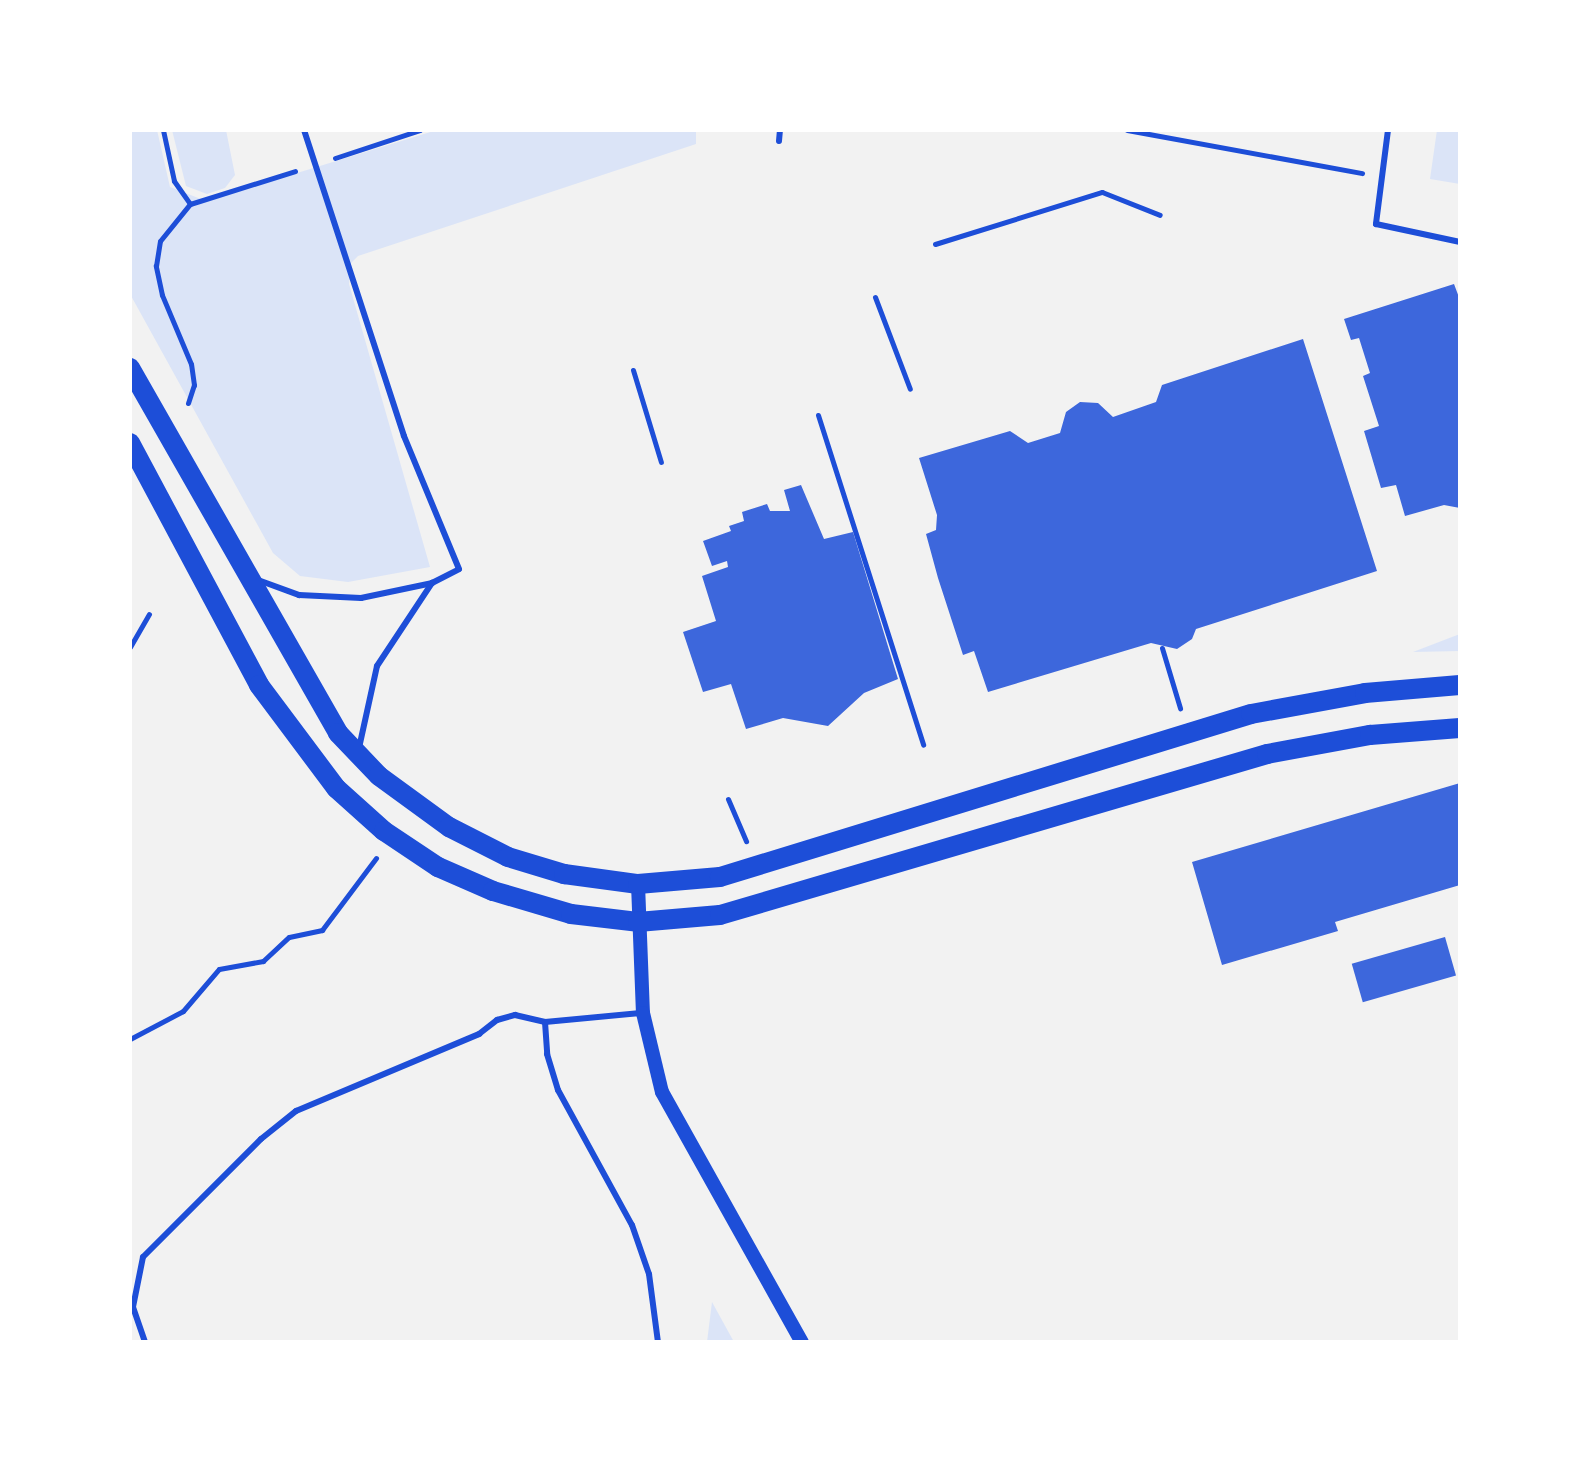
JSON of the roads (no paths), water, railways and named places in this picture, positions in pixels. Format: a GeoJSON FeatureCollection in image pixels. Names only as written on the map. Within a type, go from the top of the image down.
{"type":"FeatureCollection","features":[{"type":"Feature","properties":{"kind":"main road"},"geometry":{"type":"LineString","coordinates":[[130,368],[319,706],[359,755],[402,795],[508,857],[564,874],[638,884],[720,877],[1302,702],[1460,685]]}},
{"type":"Feature","properties":{"kind":"main road"},"geometry":{"type":"LineString","coordinates":[[130,443],[259,685],[336,788],[384,831],[452,873],[544,907],[638,922],[720,915],[1267,754],[1370,735],[1460,728]]}},
{"type":"Feature","properties":{"kind":"street"},"geometry":{"type":"LineString","coordinates":[[638,884],[643,1013],[662,1092],[802,1342]]}},
{"type":"Feature","properties":{"kind":"lane"},"geometry":{"type":"LineString","coordinates":[[227,545],[250,575],[290,594],[361,598],[432,583],[459,569],[404,436],[304,130]]}},
{"type":"Feature","properties":{"kind":"lane"},"geometry":{"type":"LineString","coordinates":[[779,141],[780,130]]}},
{"type":"Feature","properties":{"kind":"lane"},"geometry":{"type":"LineString","coordinates":[[1388,130],[1376,224],[1460,242]]}},
{"type":"Feature","properties":{"kind":"lane"},"geometry":{"type":"LineString","coordinates":[[359,755],[377,666],[432,583]]}},
{"type":"Feature","properties":{"kind":"lane"},"geometry":{"type":"LineString","coordinates":[[145,1342],[133,1307],[143,1257],[261,1139],[308,1105],[479,1034],[497,1020],[515,1015],[545,1022],[643,1013]]}},
{"type":"Feature","properties":{"kind":"lane"},"geometry":{"type":"LineString","coordinates":[[545,1022],[547,1054],[558,1090],[632,1225],[649,1274],[658,1342]]}}]}
